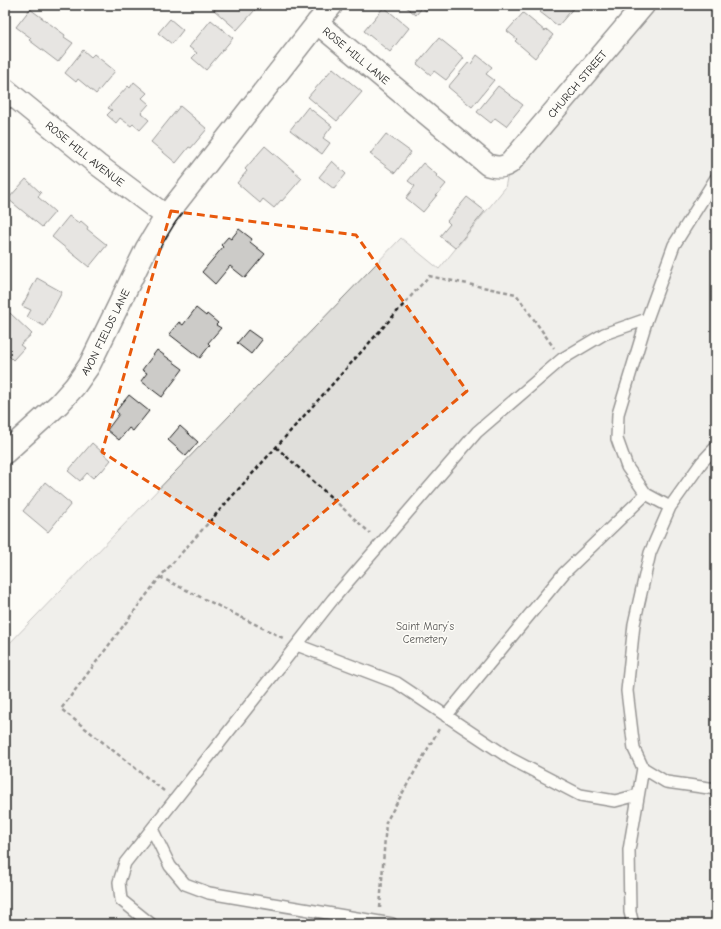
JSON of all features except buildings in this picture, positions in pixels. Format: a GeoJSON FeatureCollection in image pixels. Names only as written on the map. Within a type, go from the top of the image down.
{"type":"FeatureCollection","features":[{"type":"Feature","properties":{"kind":"street"},"geometry":{"type":"LineString","coordinates":[[317,23],[332,5]]}},
{"type":"Feature","properties":{"kind":"street","name":"CHURCH STREET"},"geometry":{"type":"LineString","coordinates":[[510,163],[644,5]]}},
{"type":"Feature","properties":{"kind":"street","name":"ROSE HILL LANE"},"geometry":{"type":"LineString","coordinates":[[184,194],[317,23],[488,164],[494,167],[500,167],[510,163]]}},
{"type":"Feature","properties":{"kind":"street","name":"ROSE HILL AVENUE"},"geometry":{"type":"LineString","coordinates":[[5,89],[98,165],[166,216]]}},
{"type":"Feature","properties":{"kind":"street","name":"AVON FIELDS LANE"},"geometry":{"type":"LineString","coordinates":[[5,453],[59,404],[75,386],[89,366],[146,249],[166,216],[184,194]]}},
{"type":"Feature","properties":{"kind":"lane"},"geometry":{"type":"LineString","coordinates":[[670,507],[646,494],[627,467],[617,439],[618,414],[647,319],[674,245],[715,181]]}},
{"type":"Feature","properties":{"kind":"lane"},"geometry":{"type":"LineString","coordinates":[[151,924],[121,900],[119,882],[125,863],[333,600],[477,432],[562,359],[604,334],[647,319]]}},
{"type":"Feature","properties":{"kind":"lane"},"geometry":{"type":"LineString","coordinates":[[716,447],[702,462],[670,507],[650,553],[634,624],[627,691],[634,749],[643,768],[666,782],[716,789]]}},
{"type":"Feature","properties":{"kind":"lane"},"geometry":{"type":"LineString","coordinates":[[446,716],[564,573],[646,494]]}},
{"type":"Feature","properties":{"kind":"lane"},"geometry":{"type":"LineString","coordinates":[[297,645],[397,684],[511,759],[580,794],[614,801],[638,795]]}},
{"type":"Feature","properties":{"kind":"lane"},"geometry":{"type":"LineString","coordinates":[[633,924],[630,912],[629,850],[643,768]]}},
{"type":"Feature","properties":{"kind":"lane"},"geometry":{"type":"LineString","coordinates":[[152,829],[170,866],[185,884],[209,893],[392,924]]}},
{"type":"Feature","properties":{"kind":"path"},"geometry":{"type":"LineString","coordinates":[[175,800],[61,709],[160,577],[429,276],[516,294],[562,359]]}},
{"type":"Feature","properties":{"kind":"path"},"geometry":{"type":"LineString","coordinates":[[276,447],[381,544]]}},
{"type":"Feature","properties":{"kind":"path"},"geometry":{"type":"LineString","coordinates":[[160,577],[297,645]]}},
{"type":"Feature","properties":{"kind":"path"},"geometry":{"type":"LineString","coordinates":[[379,922],[386,822],[446,716]]}},
{"type":"Feature","properties":{"kind":"highlighted area"},"geometry":{"type":"Polygon","coordinates":[[[171,211],[356,235],[467,391],[268,559],[102,452],[171,211]]]}},
{"type":"Feature","properties":{"kind":"green space","name":"Saint Mary’s Cemetery"},"geometry":{"type":"Polygon","coordinates":[[[644,5],[716,5],[716,924],[5,924],[5,648],[401,238],[439,269],[505,188],[510,163],[644,5]]]}}]}
